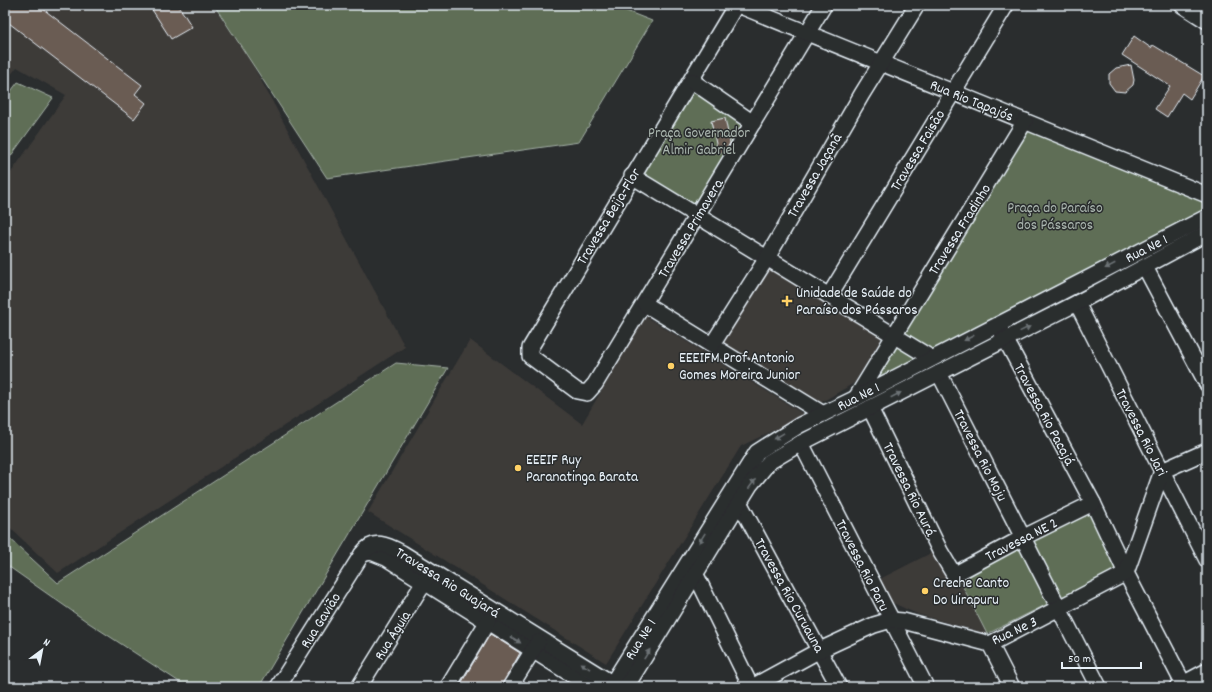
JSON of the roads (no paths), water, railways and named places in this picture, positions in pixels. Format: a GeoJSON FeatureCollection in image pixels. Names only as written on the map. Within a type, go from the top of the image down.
{"type":"FeatureCollection","features":[{"type":"Feature","properties":{"kind":"street","name":"Rua Rio Tapajós"},"geometry":{"type":"LineString","coordinates":[[737,5],[1207,195]]}},
{"type":"Feature","properties":{"kind":"street","name":"Travessa Beija-Flor"},"geometry":{"type":"LineString","coordinates":[[570,386],[530,356],[530,348],[632,176],[692,81],[737,5]]}},
{"type":"Feature","properties":{"kind":"street","name":"Travessa Primavera"},"geometry":{"type":"LineString","coordinates":[[570,386],[583,393],[587,392],[595,384],[645,304],[824,5]]}},
{"type":"Feature","properties":{"kind":"street","name":"Travessa Jaçanã"},"geometry":{"type":"LineString","coordinates":[[712,345],[767,258],[836,136],[917,5]]}},
{"type":"Feature","properties":{"kind":"street","name":"Travessa Faisão"},"geometry":{"type":"LineString","coordinates":[[829,296],[1006,5]]}},
{"type":"Feature","properties":{"kind":"street"},"geometry":{"type":"LineString","coordinates":[[1186,6],[1207,21]]}},
{"type":"Feature","properties":{"kind":"street"},"geometry":{"type":"LineString","coordinates":[[692,81],[753,123]]}},
{"type":"Feature","properties":{"kind":"street","name":"Travessa Fradinho"},"geometry":{"type":"LineString","coordinates":[[856,398],[893,335],[1025,121]]}},
{"type":"Feature","properties":{"kind":"street"},"geometry":{"type":"LineString","coordinates":[[632,176],[932,358]]}},
{"type":"Feature","properties":{"kind":"street","name":"Rua Ne 1"},"geometry":{"type":"LineString","coordinates":[[616,686],[756,452],[803,423],[856,398],[1207,217]]}},
{"type":"Feature","properties":{"kind":"street","name":"Rua Ne 1"},"geometry":{"type":"LineString","coordinates":[[616,686],[696,575],[739,502],[750,485],[769,462],[806,441],[1005,338],[1077,303],[1207,233]]}},
{"type":"Feature","properties":{"kind":"street"},"geometry":{"type":"LineString","coordinates":[[1145,267],[1207,384]]}},
{"type":"Feature","properties":{"kind":"street","name":"Travessa Rio Jari"},"geometry":{"type":"LineString","coordinates":[[1077,303],[1207,560]]}},
{"type":"Feature","properties":{"kind":"street"},"geometry":{"type":"LineString","coordinates":[[645,304],[823,414]]}},
{"type":"Feature","properties":{"kind":"street","name":"Travessa Rio Pacajá"},"geometry":{"type":"LineString","coordinates":[[997,324],[1093,503],[1181,686]]}},
{"type":"Feature","properties":{"kind":"street","name":"Travessa Rio Moju"},"geometry":{"type":"LineString","coordinates":[[939,373],[1024,537],[1099,687]]}},
{"type":"Feature","properties":{"kind":"street","name":"Travessa Rio Aurá"},"geometry":{"type":"LineString","coordinates":[[870,408],[950,570]]}},
{"type":"Feature","properties":{"kind":"street","name":"Travessa Rio Paru"},"geometry":{"type":"LineString","coordinates":[[803,423],[806,441],[926,687]]}},
{"type":"Feature","properties":{"kind":"street"},"geometry":{"type":"LineString","coordinates":[[1126,574],[1162,471],[1207,451]]}},
{"type":"Feature","properties":{"kind":"street","name":"Travessa Rio Curuauna"},"geometry":{"type":"LineString","coordinates":[[739,502],[839,687]]}},
{"type":"Feature","properties":{"kind":"street","name":"Travessa NE 2"},"geometry":{"type":"LineString","coordinates":[[950,570],[956,573],[1093,503]]}},
{"type":"Feature","properties":{"kind":"street","name":"Travessa Rio Guajará"},"geometry":{"type":"LineString","coordinates":[[362,554],[369,552],[377,554],[427,576],[487,616],[537,645],[616,686]]}},
{"type":"Feature","properties":{"kind":"street","name":"Rua Gavião"},"geometry":{"type":"LineString","coordinates":[[278,687],[362,554]]}},
{"type":"Feature","properties":{"kind":"street","name":"Rua Ne 3"},"geometry":{"type":"LineString","coordinates":[[752,687],[820,650],[874,625],[892,620],[903,621],[990,644],[1126,574]]}},
{"type":"Feature","properties":{"kind":"street"},"geometry":{"type":"LineString","coordinates":[[696,575],[752,687]]}},
{"type":"Feature","properties":{"kind":"street","name":"Rua Águia"},"geometry":{"type":"LineString","coordinates":[[360,687],[427,576]]}},
{"type":"Feature","properties":{"kind":"street"},"geometry":{"type":"LineString","coordinates":[[448,687],[487,616]]}},
{"type":"Feature","properties":{"kind":"street"},"geometry":{"type":"LineString","coordinates":[[990,644],[1012,687]]}},
{"type":"Feature","properties":{"kind":"street"},"geometry":{"type":"LineString","coordinates":[[510,687],[537,645]]}},
{"type":"Feature","properties":{"kind":"street","name":"Travessa Rio Guajará"},"geometry":{"type":"LineString","coordinates":[[537,645],[591,687]]}},
{"type":"Feature","properties":{"kind":"street"},"geometry":{"type":"LineString","coordinates":[[1181,686],[1207,671]]}},
{"type":"Feature","properties":{"kind":"place","name":"Unidade de Saúde do Paraíso dos Pássaros"},"geometry":{"type":"Point","coordinates":[787,301]}},
{"type":"Feature","properties":{"kind":"place","name":"EEEIFM Prof Antonio Gomes Moreira Junior"},"geometry":{"type":"Point","coordinates":[671,366]}},
{"type":"Feature","properties":{"kind":"place","name":"EEEIF Ruy Paranatinga Barata"},"geometry":{"type":"Point","coordinates":[518,468]}},
{"type":"Feature","properties":{"kind":"place","name":"Creche Canto Do Uirapuru"},"geometry":{"type":"Point","coordinates":[925,591]}},
{"type":"Feature","properties":{"kind":"park label","name":"Praça Governador Almir Gabriel"},"geometry":{"type":"Point","coordinates":[699,140]}},
{"type":"Feature","properties":{"kind":"park label","name":"Praça do Paraíso dos Pássaros"},"geometry":{"type":"Point","coordinates":[1055,216]}}]}
